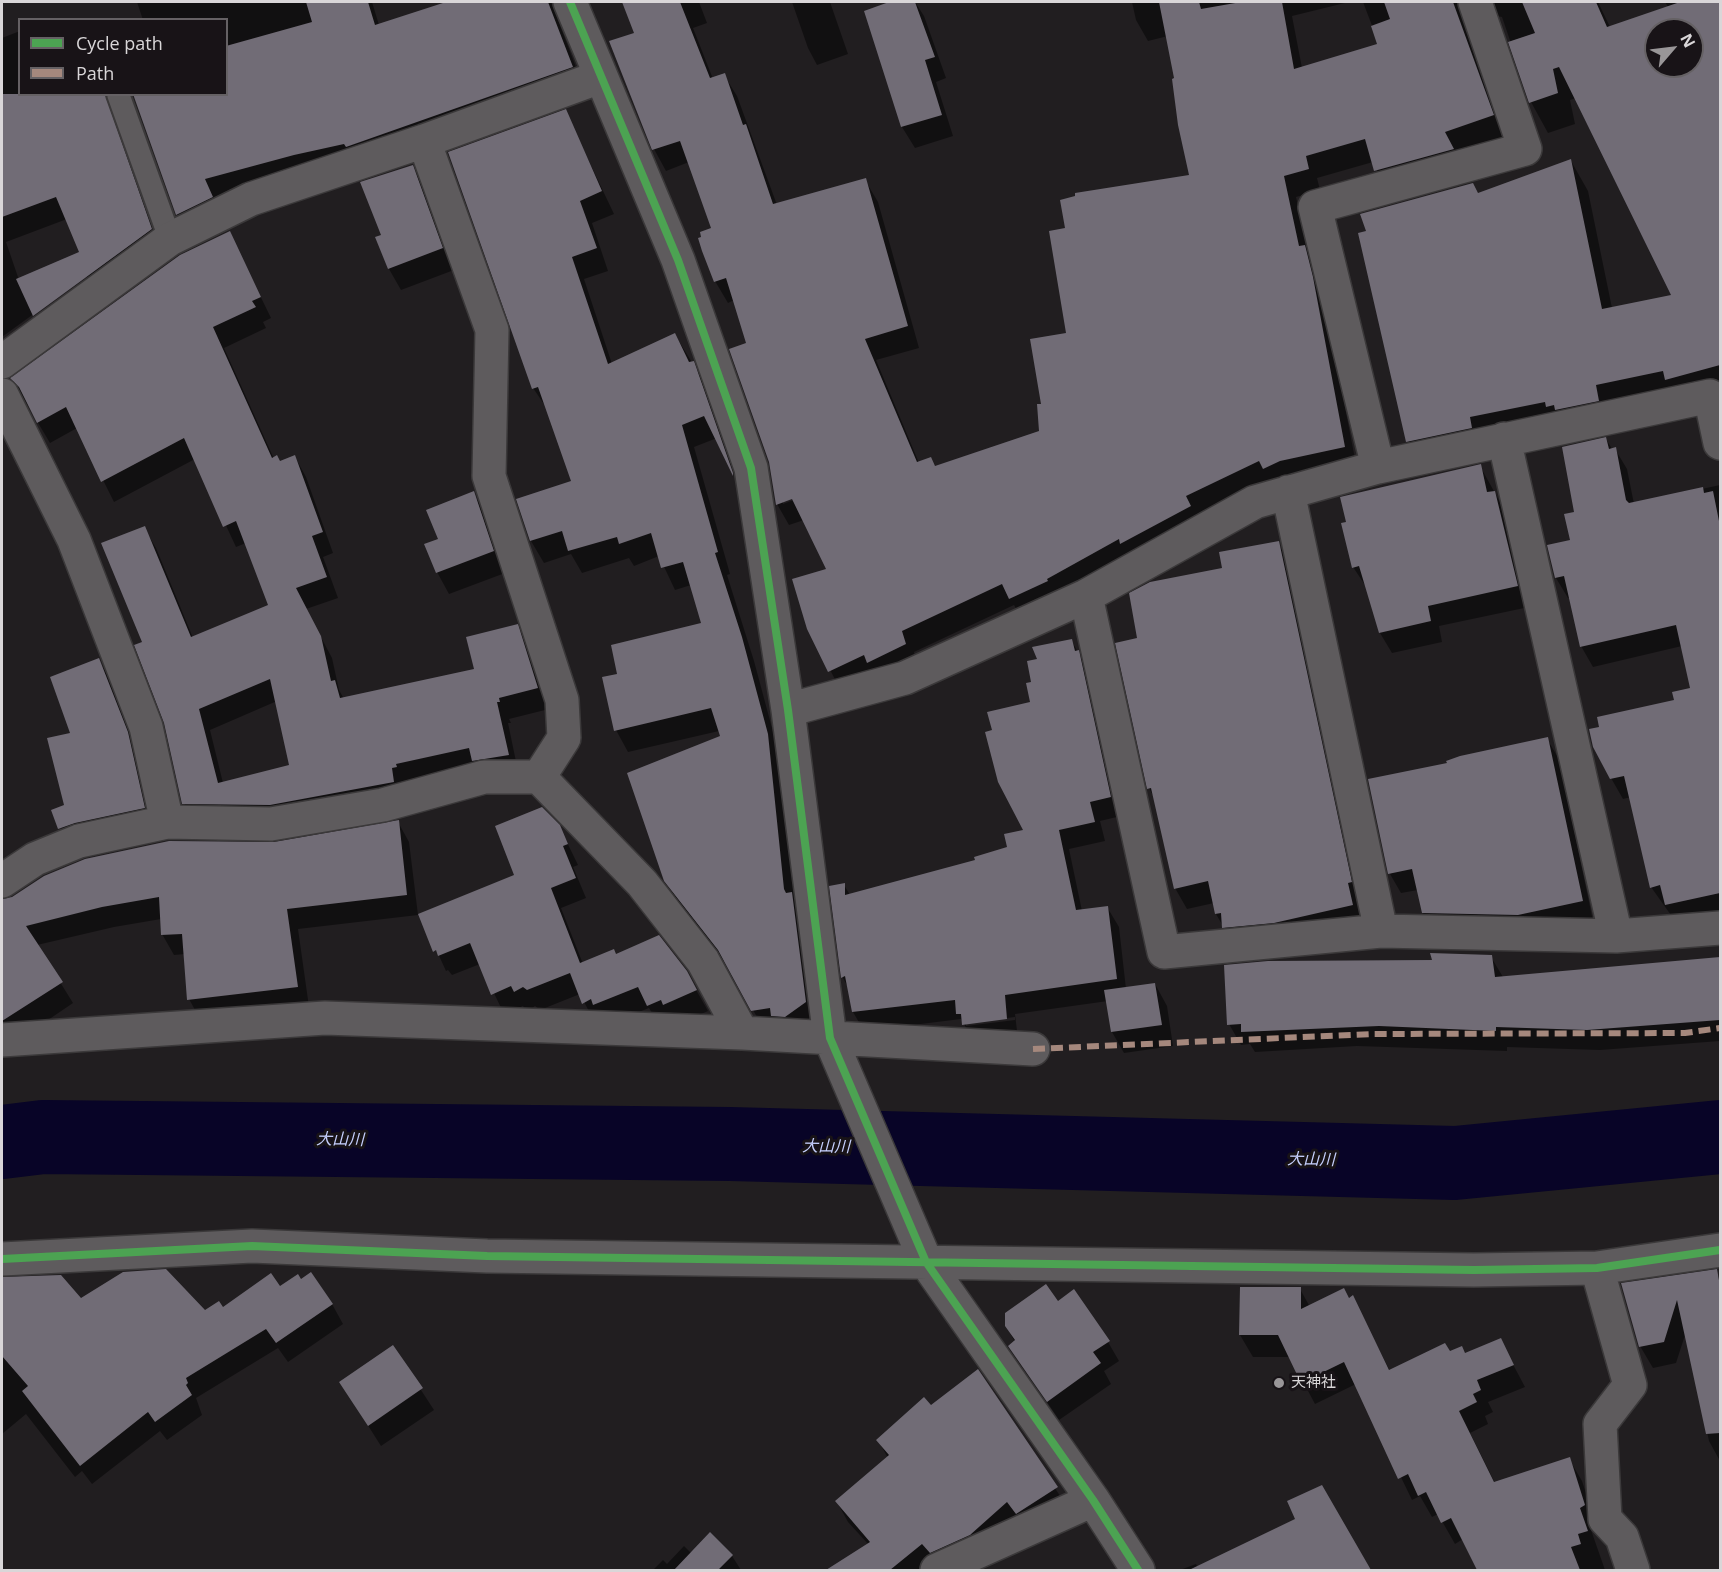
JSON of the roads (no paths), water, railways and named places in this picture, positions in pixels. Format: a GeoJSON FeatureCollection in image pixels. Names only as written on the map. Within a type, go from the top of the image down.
{"type":"FeatureCollection","features":[{"type":"Feature","properties":{"kind":"street"},"geometry":{"type":"LineString","coordinates":[[570,2],[678,260],[751,468],[788,710],[831,1039],[925,1261],[1093,1500],[1138,1570]]}},
{"type":"Feature","properties":{"kind":"street"},"geometry":{"type":"LineString","coordinates":[[1378,467],[1315,207],[1525,149],[1474,2]]}},
{"type":"Feature","properties":{"kind":"street"},"geometry":{"type":"LineString","coordinates":[[2,362],[170,239],[251,199],[423,141],[600,77]]}},
{"type":"Feature","properties":{"kind":"street"},"geometry":{"type":"LineString","coordinates":[[423,141],[492,330],[489,476],[561,700],[564,738],[539,777]]}},
{"type":"Feature","properties":{"kind":"street"},"geometry":{"type":"LineString","coordinates":[[2,395],[74,540],[146,727],[167,822]]}},
{"type":"Feature","properties":{"kind":"street"},"geometry":{"type":"LineString","coordinates":[[788,710],[905,678],[1086,596],[1255,502],[1288,492],[1378,467],[1710,396],[1720,443]]}},
{"type":"Feature","properties":{"kind":"street"},"geometry":{"type":"LineString","coordinates":[[1504,439],[1616,936]]}},
{"type":"Feature","properties":{"kind":"street"},"geometry":{"type":"LineString","coordinates":[[1288,492],[1381,931]]}},
{"type":"Feature","properties":{"kind":"street"},"geometry":{"type":"LineString","coordinates":[[1086,596],[1164,952],[1381,931],[1616,936],[1720,928]]}},
{"type":"Feature","properties":{"kind":"street"},"geometry":{"type":"LineString","coordinates":[[2,881],[35,859],[79,841],[167,822],[271,824],[383,805],[484,777],[539,777],[642,883],[703,961],[742,1033]]}},
{"type":"Feature","properties":{"kind":"street"},"geometry":{"type":"LineString","coordinates":[[2,1040],[325,1018],[742,1033],[1033,1049]]}},
{"type":"Feature","properties":{"kind":"street"},"geometry":{"type":"LineString","coordinates":[[2,1259],[252,1246],[487,1256],[1474,1270],[1597,1268],[1720,1250]]}},
{"type":"Feature","properties":{"kind":"street"},"geometry":{"type":"LineString","coordinates":[[1597,1268],[1630,1384],[1600,1424],[1605,1519],[1622,1537],[1633,1570]]}},
{"type":"Feature","properties":{"kind":"street"},"geometry":{"type":"LineString","coordinates":[[938,1570],[1093,1500]]}},
{"type":"Feature","properties":{"kind":"lane"},"geometry":{"type":"LineString","coordinates":[[119,96],[170,239]]}},
{"type":"Feature","properties":{"kind":"waterway","name":"大山川"},"geometry":{"type":"LineString","coordinates":[[2,1142],[43,1137],[730,1144],[1455,1163],[1720,1137]]}},
{"type":"Feature","properties":{"kind":"place","name":"天神社"},"geometry":{"type":"Point","coordinates":[1279,1383]}}]}
